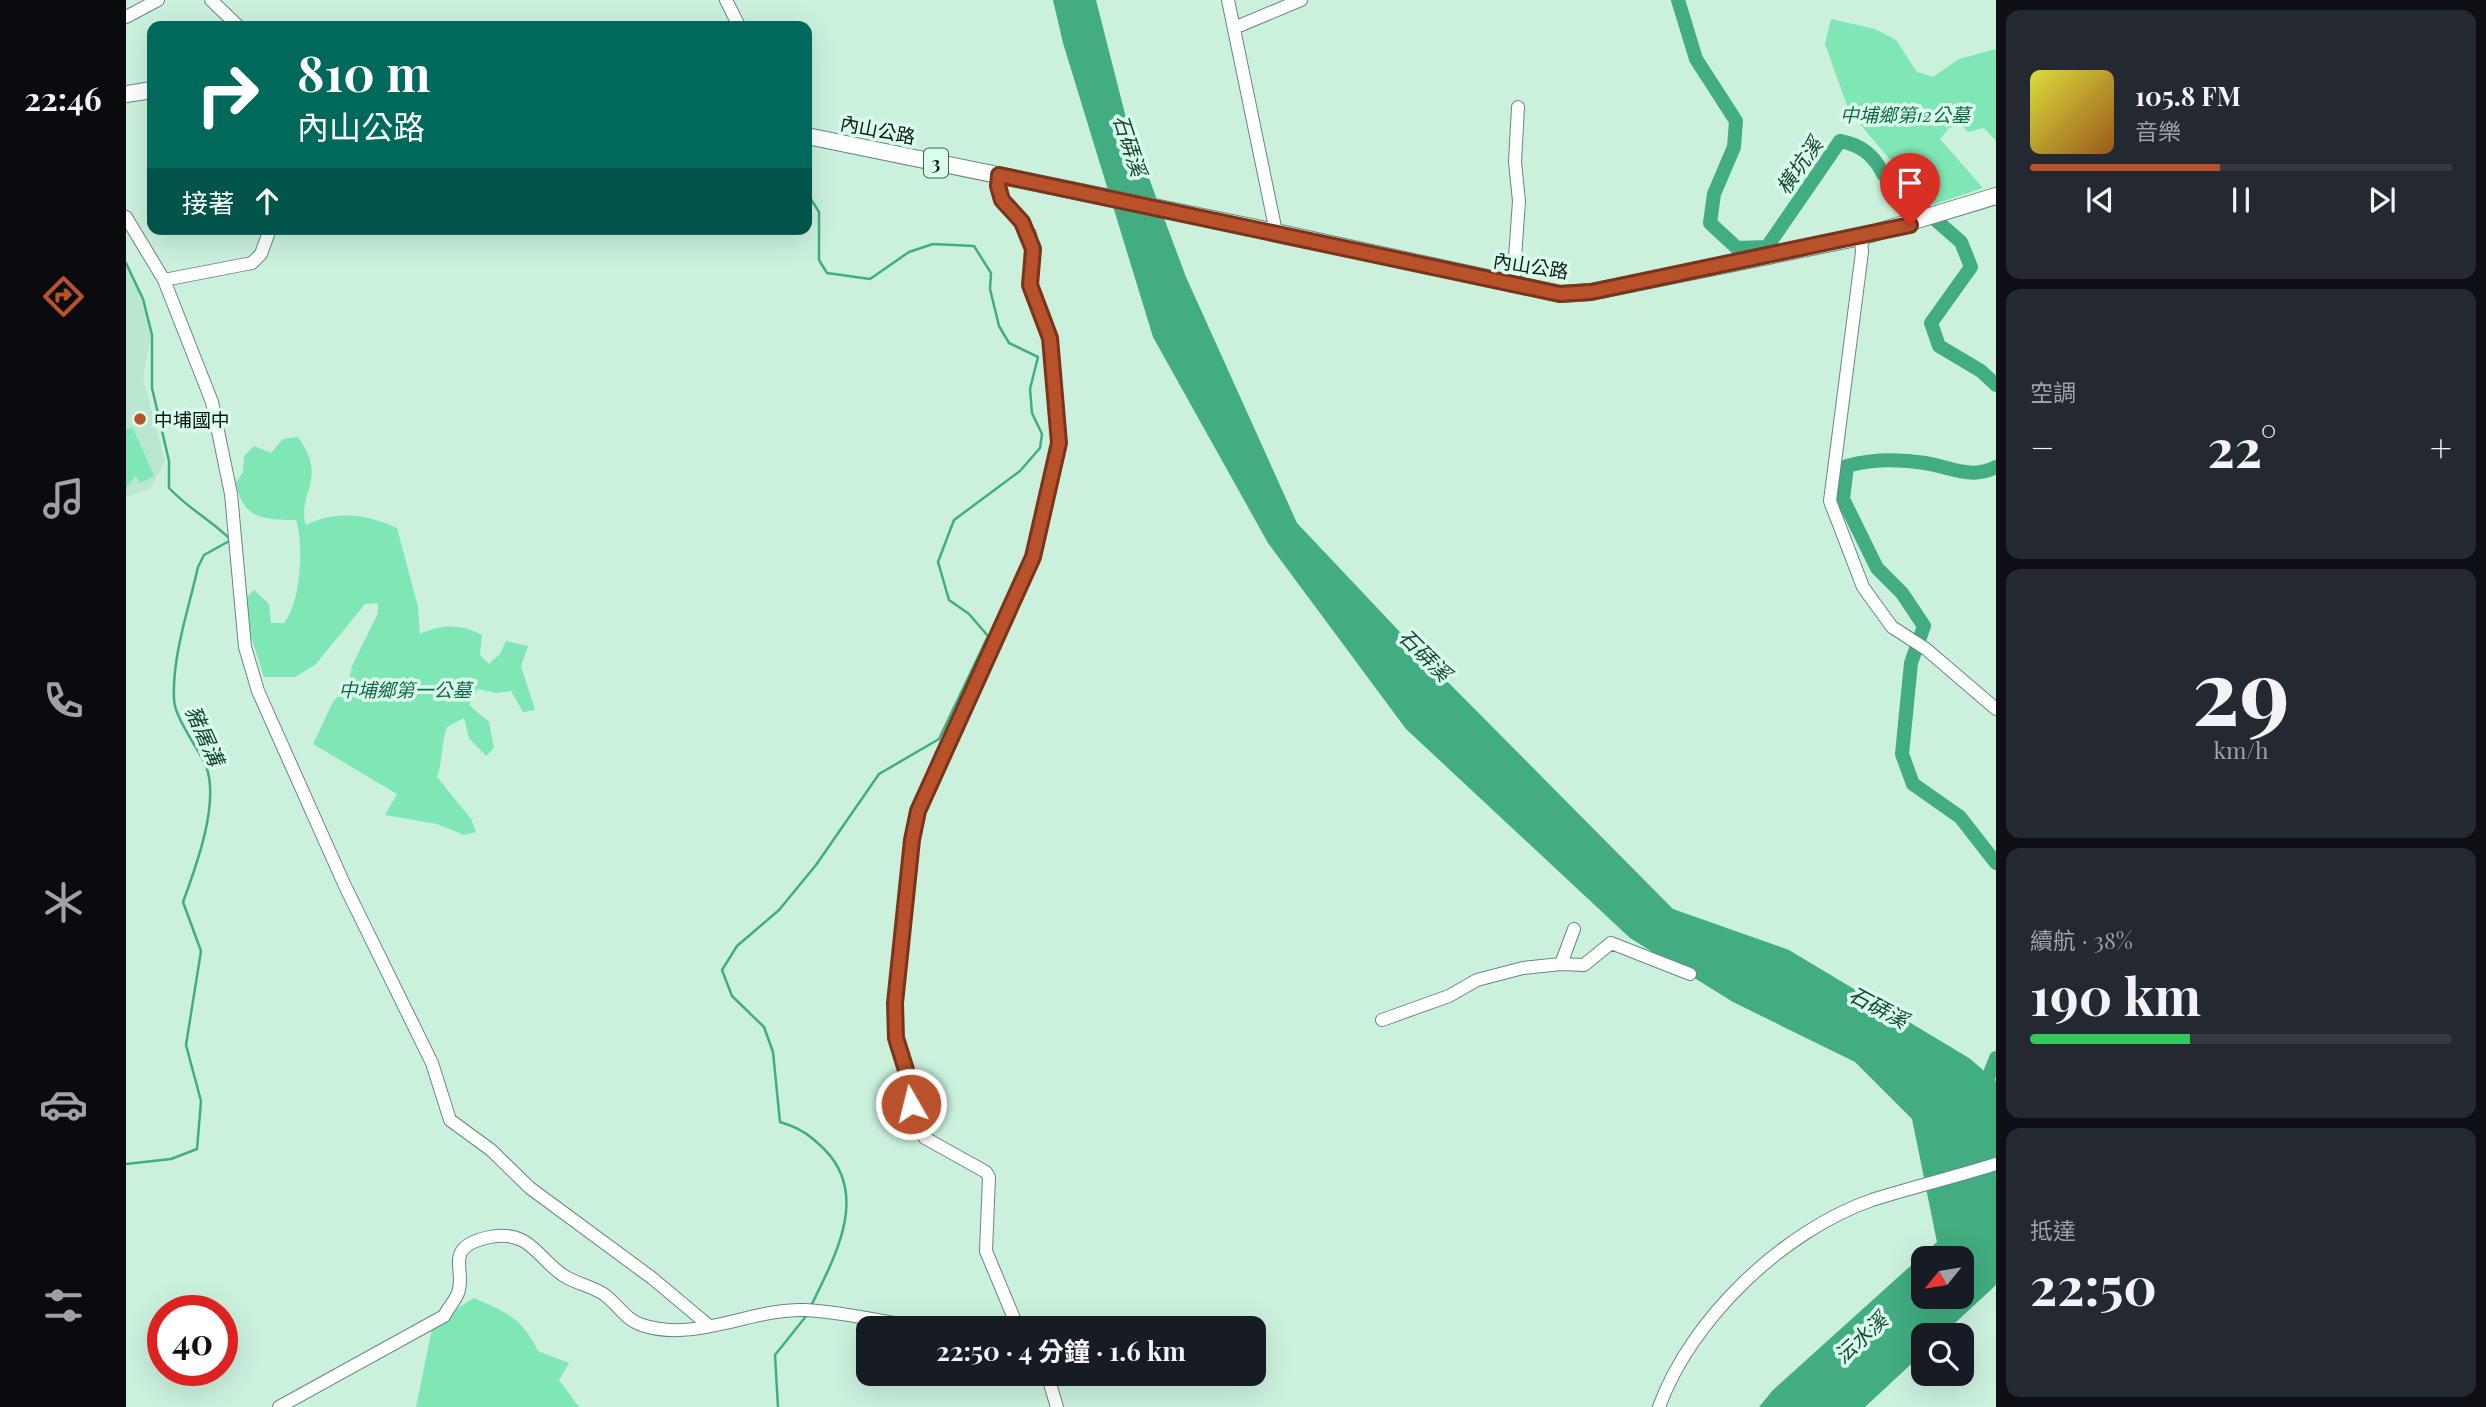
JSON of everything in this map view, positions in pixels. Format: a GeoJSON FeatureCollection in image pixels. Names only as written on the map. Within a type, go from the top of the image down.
{"type":"FeatureCollection","features":[{"type":"Feature","properties":{"kind":"main road"},"geometry":{"type":"LineString","coordinates":[[126,84],[147,82]]}},
{"type":"Feature","properties":{"kind":"main road"},"geometry":{"type":"LineString","coordinates":[[126,94],[147,91]]}},
{"type":"Feature","properties":{"kind":"main road","name":"內山公路"},"geometry":{"type":"LineString","coordinates":[[812,137],[1187,216],[1276,232],[1513,286],[1560,294],[1591,292],[1861,237],[1910,225],[1996,196]]}},
{"type":"Feature","properties":{"kind":"street"},"geometry":{"type":"LineString","coordinates":[[126,17],[158,0]]}},
{"type":"Feature","properties":{"kind":"street"},"geometry":{"type":"LineString","coordinates":[[211,0],[233,21]]}},
{"type":"Feature","properties":{"kind":"street"},"geometry":{"type":"LineString","coordinates":[[726,0],[736,21]]}},
{"type":"Feature","properties":{"kind":"street"},"geometry":{"type":"LineString","coordinates":[[1228,0],[1276,232]]}},
{"type":"Feature","properties":{"kind":"street"},"geometry":{"type":"LineString","coordinates":[[1234,28],[1301,0]]}},
{"type":"Feature","properties":{"kind":"street"},"geometry":{"type":"LineString","coordinates":[[1513,286],[1519,201],[1515,162],[1518,107]]}},
{"type":"Feature","properties":{"kind":"street"},"geometry":{"type":"LineString","coordinates":[[999,175],[998,186],[1002,200],[1026,228],[1033,249],[1030,285],[1050,338],[1059,443],[1033,557],[918,811],[895,1003],[896,1038],[906,1070],[916,1123],[925,1138],[986,1172],[989,1177],[986,1251],[1013,1316]]}},
{"type":"Feature","properties":{"kind":"street"},"geometry":{"type":"LineString","coordinates":[[126,217],[164,280],[212,402],[231,494],[245,647],[258,691],[340,874],[432,1063],[450,1120],[491,1150],[530,1188],[652,1278],[707,1324]]}},
{"type":"Feature","properties":{"kind":"street"},"geometry":{"type":"LineString","coordinates":[[164,280],[251,262],[261,254],[268,235]]}},
{"type":"Feature","properties":{"kind":"street"},"geometry":{"type":"LineString","coordinates":[[1861,237],[1862,252],[1836,436],[1830,501],[1863,587],[1892,627],[1926,649],[1996,709]]}},
{"type":"Feature","properties":{"kind":"street"},"geometry":{"type":"LineString","coordinates":[[1560,964],[1574,929]]}},
{"type":"Feature","properties":{"kind":"street"},"geometry":{"type":"LineString","coordinates":[[1382,1020],[1449,996],[1478,980],[1523,968],[1560,964],[1584,965],[1614,943],[1690,974]]}},
{"type":"Feature","properties":{"kind":"street"},"geometry":{"type":"LineString","coordinates":[[1659,1407],[1686,1352],[1741,1284],[1762,1265],[1843,1214],[1872,1200],[1996,1164]]}},
{"type":"Feature","properties":{"kind":"street"},"geometry":{"type":"LineString","coordinates":[[279,1407],[443,1316],[459,1291],[457,1266],[461,1254],[467,1246],[491,1237],[521,1239],[540,1251],[564,1276],[604,1294],[621,1312],[640,1325],[669,1331],[809,1311],[856,1318]]}},
{"type":"Feature","properties":{"kind":"street"},"geometry":{"type":"LineString","coordinates":[[1051,1386],[1057,1407]]}},
{"type":"Feature","properties":{"kind":"shaded area","name":"中埔國中"},"geometry":{"type":"Polygon","coordinates":[[[126,267],[139,293],[151,335],[143,377],[165,461],[150,489],[126,497],[126,267]]]}},
{"type":"Feature","properties":{"kind":"green space","name":"中埔鄉第12公墓"},"geometry":{"type":"Polygon","coordinates":[[[1831,19],[1875,29],[1896,40],[1917,72],[1933,77],[1959,59],[1996,49],[1996,141],[1984,128],[1968,132],[1961,125],[1949,128],[1940,139],[1983,188],[1929,206],[1849,111],[1825,44],[1831,19]]]}},
{"type":"Feature","properties":{"kind":"green space"},"geometry":{"type":"Polygon","coordinates":[[[133,428],[154,476],[140,483],[136,475],[126,488],[126,429],[133,428]]]}},
{"type":"Feature","properties":{"kind":"green space","name":"中埔鄉第一公墓"},"geometry":{"type":"Polygon","coordinates":[[[298,437],[307,452],[312,475],[305,504],[306,525],[329,517],[352,516],[397,528],[418,607],[420,634],[436,628],[451,627],[474,631],[482,635],[480,655],[489,664],[500,654],[506,641],[528,646],[521,666],[535,710],[523,712],[511,691],[496,693],[478,689],[469,705],[489,722],[494,748],[486,756],[469,738],[464,718],[447,727],[445,733],[437,777],[471,819],[476,832],[464,835],[437,824],[385,815],[397,794],[313,744],[333,702],[348,686],[352,666],[378,613],[378,603],[365,604],[315,665],[295,677],[264,677],[249,630],[246,598],[254,590],[269,604],[271,623],[284,623],[290,614],[297,588],[300,543],[296,520],[264,518],[249,511],[239,495],[236,483],[243,472],[244,456],[254,446],[271,453],[283,439],[298,437]]]}},
{"type":"Feature","properties":{"kind":"green space"},"geometry":{"type":"Polygon","coordinates":[[[474,1298],[512,1317],[526,1331],[538,1351],[569,1363],[559,1380],[579,1407],[416,1407],[433,1324],[474,1298]]]}},
{"type":"Feature","properties":{"kind":"water","name":"石硦溪"},"geometry":{"type":"Polygon","coordinates":[[[1053,0],[1096,0],[1125,114],[1186,277],[1297,523],[1432,666],[1673,909],[1789,950],[1969,1058],[1996,1081],[1996,1285],[1974,1305],[1974,1246],[1933,1246],[1937,1242],[1912,1119],[1855,1062],[1733,1002],[1630,938],[1406,729],[1268,543],[1153,337],[1063,43],[1053,0]]]}},
{"type":"Feature","properties":{"kind":"water","name":"沄水溪"},"geometry":{"type":"Polygon","coordinates":[[[1911,1265],[1911,1309],[1970,1309],[1955,1323],[1911,1323],[1911,1364],[1865,1407],[1759,1407],[1773,1390],[1911,1265]]]}},
{"type":"Feature","properties":{"kind":"waterway","name":"橫坑溪"},"geometry":{"type":"LineString","coordinates":[[1678,0],[1696,59],[1736,121],[1734,147],[1714,194],[1710,223],[1737,248],[1767,247],[1840,141],[1860,148],[1871,156],[1883,174],[1961,242],[1971,267],[1931,323],[1939,346],[1981,371],[1996,385]]}},
{"type":"Feature","properties":{"kind":"waterway"},"geometry":{"type":"LineString","coordinates":[[811,1306],[844,1227],[845,1187],[838,1168],[825,1150],[804,1133],[780,1122],[773,1052],[764,1027],[732,996],[722,970],[737,946],[779,910],[816,865],[879,774],[939,739],[988,636],[969,614],[949,600],[938,562],[954,520],[1020,471],[1040,448],[1042,434],[1032,413],[1030,389],[1038,357],[1009,343],[999,326],[990,289],[991,273],[974,246],[933,244],[909,252],[870,279],[827,273],[819,260],[819,212],[812,201]]}},
{"type":"Feature","properties":{"kind":"waterway","name":"豬屠溝"},"geometry":{"type":"LineString","coordinates":[[126,263],[143,299],[152,335],[152,388],[169,461],[169,488],[231,540],[204,555],[198,567],[178,649],[174,683],[178,715],[206,766],[210,781],[205,834],[183,902],[201,951],[186,1045],[201,1101],[197,1149],[171,1159],[126,1164]]}},
{"type":"Feature","properties":{"kind":"waterway","name":"橫坑溪"},"geometry":{"type":"LineString","coordinates":[[1996,467],[1970,473],[1906,461],[1876,461],[1847,466],[1843,499],[1877,568],[1902,593],[1924,626],[1911,663],[1902,754],[1913,784],[1960,817],[1996,863]]}},
{"type":"Feature","properties":{"kind":"waterway","name":"橫坑溪"},"geometry":{"type":"LineString","coordinates":[[1983,1091],[1996,1058]]}},
{"type":"Feature","properties":{"kind":"waterway"},"geometry":{"type":"LineString","coordinates":[[778,1407],[775,1355],[807,1315]]}},
{"type":"Feature","properties":{"kind":"place","name":"中埔國中"},"geometry":{"type":"Point","coordinates":[140,419]}},
{"type":"Feature","properties":{"kind":"route"},"geometry":{"type":"LineString","coordinates":[[911,1104],[906,1070],[896,1038],[895,1003],[912,840],[918,811],[928,783],[956,731],[984,660],[1007,619],[1033,557],[1052,486],[1059,443],[1050,338],[1030,285],[1033,249],[1030,234],[1002,200],[998,186],[999,175],[1560,294],[1591,292],[1910,225]]}}]}
